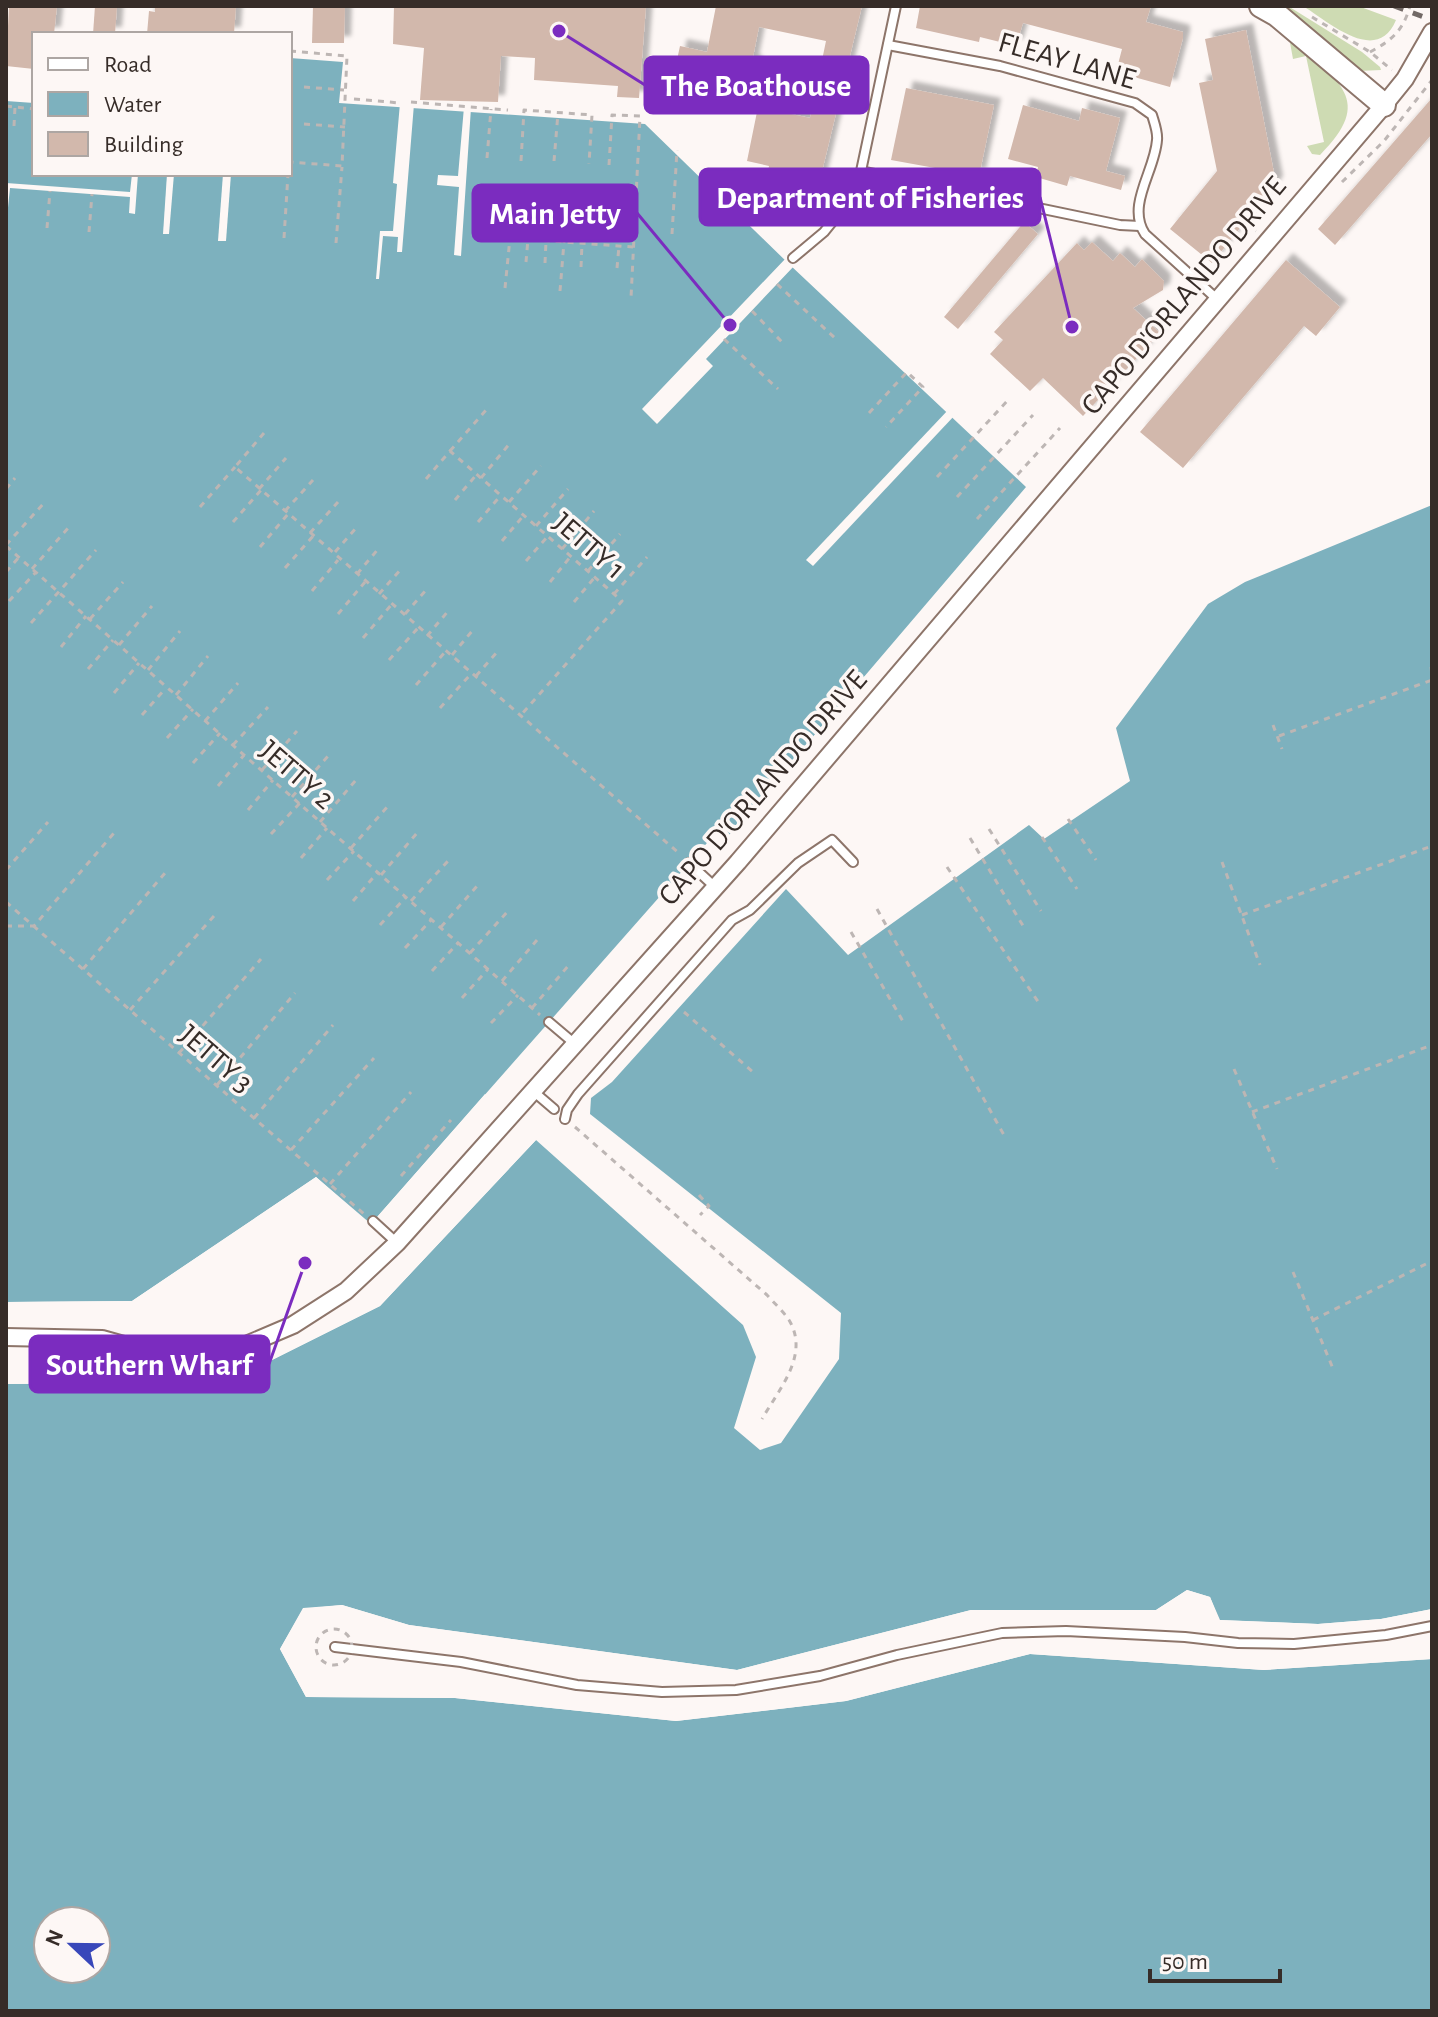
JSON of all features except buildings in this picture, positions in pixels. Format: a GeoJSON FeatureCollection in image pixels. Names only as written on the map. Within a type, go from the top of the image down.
{"type":"FeatureCollection","features":[{"type":"Feature","properties":{"kind":"street"},"geometry":{"type":"LineString","coordinates":[[1261,6],[1277,15],[1384,105]]}},
{"type":"Feature","properties":{"kind":"street","name":"CAPO D'ORLANDO DRIVE"},"geometry":{"type":"LineString","coordinates":[[6,1337],[102,1339],[156,1352],[239,1348],[293,1325],[346,1291],[397,1243],[716,887],[1384,105],[1405,79],[1432,32]]}},
{"type":"Feature","properties":{"kind":"lane"},"geometry":{"type":"LineString","coordinates":[[793,258],[824,232],[849,201],[861,171],[896,6]]}},
{"type":"Feature","properties":{"kind":"lane","name":"FLEAY LANE"},"geometry":{"type":"LineString","coordinates":[[888,45],[1000,66],[1135,103],[1152,115],[1158,139],[1140,199],[1140,226]]}},
{"type":"Feature","properties":{"kind":"lane"},"geometry":{"type":"LineString","coordinates":[[861,171],[1120,225],[1140,226],[1218,300]]}},
{"type":"Feature","properties":{"kind":"lane"},"geometry":{"type":"LineString","coordinates":[[565,1119],[578,1094],[732,920],[750,910],[798,863],[832,840],[853,862]]}},
{"type":"Feature","properties":{"kind":"lane"},"geometry":{"type":"LineString","coordinates":[[689,863],[716,887]]}},
{"type":"Feature","properties":{"kind":"lane"},"geometry":{"type":"LineString","coordinates":[[549,1022],[575,1044]]}},
{"type":"Feature","properties":{"kind":"lane"},"geometry":{"type":"LineString","coordinates":[[533,1091],[554,1109]]}},
{"type":"Feature","properties":{"kind":"lane"},"geometry":{"type":"LineString","coordinates":[[373,1221],[397,1243]]}},
{"type":"Feature","properties":{"kind":"lane"},"geometry":{"type":"LineString","coordinates":[[335,1647],[461,1662],[577,1685],[662,1692],[736,1690],[820,1676],[897,1655],[1002,1633],[1066,1631],[1294,1644],[1386,1635],[1432,1626]]}},
{"type":"Feature","properties":{"kind":"path"},"geometry":{"type":"LineString","coordinates":[[1370,52],[1393,40],[1403,27],[1410,6]]}},
{"type":"Feature","properties":{"kind":"path"},"geometry":{"type":"LineString","coordinates":[[1307,14],[1370,52],[1425,92]]}},
{"type":"Feature","properties":{"kind":"path"},"geometry":{"type":"LineString","coordinates":[[292,51],[347,56],[336,243]]}},
{"type":"Feature","properties":{"kind":"path"},"geometry":{"type":"LineString","coordinates":[[1334,190],[1384,141],[1432,80]]}},
{"type":"Feature","properties":{"kind":"path"},"geometry":{"type":"LineString","coordinates":[[304,87],[344,90]]}},
{"type":"Feature","properties":{"kind":"path"},"geometry":{"type":"LineString","coordinates":[[354,99],[400,103]]}},
{"type":"Feature","properties":{"kind":"path"},"geometry":{"type":"LineString","coordinates":[[411,102],[508,110]]}},
{"type":"Feature","properties":{"kind":"path"},"geometry":{"type":"LineString","coordinates":[[6,106],[32,109]]}},
{"type":"Feature","properties":{"kind":"path"},"geometry":{"type":"LineString","coordinates":[[14,126],[15,107]]}},
{"type":"Feature","properties":{"kind":"path"},"geometry":{"type":"LineString","coordinates":[[487,158],[491,109]]}},
{"type":"Feature","properties":{"kind":"path"},"geometry":{"type":"LineString","coordinates":[[521,161],[524,110],[592,115],[589,164]]}},
{"type":"Feature","properties":{"kind":"path"},"geometry":{"type":"LineString","coordinates":[[554,161],[558,113]]}},
{"type":"Feature","properties":{"kind":"path"},"geometry":{"type":"LineString","coordinates":[[609,165],[612,115],[640,116],[631,298]]}},
{"type":"Feature","properties":{"kind":"path"},"geometry":{"type":"LineString","coordinates":[[304,124],[345,127]]}},
{"type":"Feature","properties":{"kind":"path"},"geometry":{"type":"LineString","coordinates":[[672,234],[677,150]]}},
{"type":"Feature","properties":{"kind":"path"},"geometry":{"type":"LineString","coordinates":[[292,162],[342,166]]}},
{"type":"Feature","properties":{"kind":"path"},"geometry":{"type":"LineString","coordinates":[[284,238],[288,176]]}},
{"type":"Feature","properties":{"kind":"path"},"geometry":{"type":"LineString","coordinates":[[47,228],[50,191]]}},
{"type":"Feature","properties":{"kind":"path"},"geometry":{"type":"LineString","coordinates":[[89,232],[92,194]]}},
{"type":"Feature","properties":{"kind":"path"},"geometry":{"type":"LineString","coordinates":[[725,223],[740,206]]}},
{"type":"Feature","properties":{"kind":"path"},"geometry":{"type":"LineString","coordinates":[[505,288],[510,238],[633,247]]}},
{"type":"Feature","properties":{"kind":"path"},"geometry":{"type":"LineString","coordinates":[[526,262],[528,239]]}},
{"type":"Feature","properties":{"kind":"path"},"geometry":{"type":"LineString","coordinates":[[545,263],[546,241]]}},
{"type":"Feature","properties":{"kind":"path"},"geometry":{"type":"LineString","coordinates":[[560,291],[564,242]]}},
{"type":"Feature","properties":{"kind":"path"},"geometry":{"type":"LineString","coordinates":[[581,267],[582,243]]}},
{"type":"Feature","properties":{"kind":"path"},"geometry":{"type":"LineString","coordinates":[[617,268],[619,246]]}},
{"type":"Feature","properties":{"kind":"path"},"geometry":{"type":"LineString","coordinates":[[777,284],[837,340]]}},
{"type":"Feature","properties":{"kind":"path"},"geometry":{"type":"LineString","coordinates":[[752,311],[782,342]]}},
{"type":"Feature","properties":{"kind":"path"},"geometry":{"type":"LineString","coordinates":[[724,339],[778,389]]}},
{"type":"Feature","properties":{"kind":"path"},"geometry":{"type":"LineString","coordinates":[[869,413],[907,372],[923,387],[886,427]]}},
{"type":"Feature","properties":{"kind":"path"},"geometry":{"type":"LineString","coordinates":[[937,477],[1009,399]]}},
{"type":"Feature","properties":{"kind":"path"},"geometry":{"type":"LineString","coordinates":[[426,479],[486,410]]}},
{"type":"Feature","properties":{"kind":"path"},"geometry":{"type":"LineString","coordinates":[[957,497],[1033,415]]}},
{"type":"Feature","properties":{"kind":"path"},"geometry":{"type":"LineString","coordinates":[[977,519],[1060,428]]}},
{"type":"Feature","properties":{"kind":"path"},"geometry":{"type":"LineString","coordinates":[[200,507],[264,433]]}},
{"type":"Feature","properties":{"kind":"path"},"geometry":{"type":"LineString","coordinates":[[455,500],[511,442]]}},
{"type":"Feature","properties":{"kind":"path","name":"JETTY 1"},"geometry":{"type":"LineString","coordinates":[[450,451],[622,601],[520,716]]}},
{"type":"Feature","properties":{"kind":"path"},"geometry":{"type":"LineString","coordinates":[[233,522],[286,458]]}},
{"type":"Feature","properties":{"kind":"path"},"geometry":{"type":"LineString","coordinates":[[509,502],[541,466]]}},
{"type":"Feature","properties":{"kind":"path"},"geometry":{"type":"LineString","coordinates":[[235,467],[689,863]]}},
{"type":"Feature","properties":{"kind":"path"},"geometry":{"type":"LineString","coordinates":[[6,489],[15,478]]}},
{"type":"Feature","properties":{"kind":"path"},"geometry":{"type":"LineString","coordinates":[[260,547],[313,480]]}},
{"type":"Feature","properties":{"kind":"path"},"geometry":{"type":"LineString","coordinates":[[536,526],[568,489]]}},
{"type":"Feature","properties":{"kind":"path"},"geometry":{"type":"LineString","coordinates":[[478,522],[501,495]]}},
{"type":"Feature","properties":{"kind":"path"},"geometry":{"type":"LineString","coordinates":[[285,568],[338,502]]}},
{"type":"Feature","properties":{"kind":"path"},"geometry":{"type":"LineString","coordinates":[[6,546],[44,503]]}},
{"type":"Feature","properties":{"kind":"path"},"geometry":{"type":"LineString","coordinates":[[562,549],[594,511]]}},
{"type":"Feature","properties":{"kind":"path"},"geometry":{"type":"LineString","coordinates":[[502,541],[524,515]]}},
{"type":"Feature","properties":{"kind":"path"},"geometry":{"type":"LineString","coordinates":[[9,601],[69,527]]}},
{"type":"Feature","properties":{"kind":"path"},"geometry":{"type":"LineString","coordinates":[[334,554],[356,528]]}},
{"type":"Feature","properties":{"kind":"path"},"geometry":{"type":"LineString","coordinates":[[588,571],[620,534]]}},
{"type":"Feature","properties":{"kind":"path"},"geometry":{"type":"LineString","coordinates":[[526,561],[548,536]]}},
{"type":"Feature","properties":{"kind":"path","name":"JETTY 2"},"geometry":{"type":"LineString","coordinates":[[6,546],[549,1022]]}},
{"type":"Feature","properties":{"kind":"path"},"geometry":{"type":"LineString","coordinates":[[357,574],[379,548]]}},
{"type":"Feature","properties":{"kind":"path"},"geometry":{"type":"LineString","coordinates":[[31,623],[96,550]]}},
{"type":"Feature","properties":{"kind":"path"},"geometry":{"type":"LineString","coordinates":[[550,582],[571,556]]}},
{"type":"Feature","properties":{"kind":"path"},"geometry":{"type":"LineString","coordinates":[[6,572],[19,557]]}},
{"type":"Feature","properties":{"kind":"path"},"geometry":{"type":"LineString","coordinates":[[614,594],[647,557]]}},
{"type":"Feature","properties":{"kind":"path"},"geometry":{"type":"LineString","coordinates":[[312,591],[339,559]]}},
{"type":"Feature","properties":{"kind":"path"},"geometry":{"type":"LineString","coordinates":[[379,594],[402,568]]}},
{"type":"Feature","properties":{"kind":"path"},"geometry":{"type":"LineString","coordinates":[[574,602],[595,577]]}},
{"type":"Feature","properties":{"kind":"path"},"geometry":{"type":"LineString","coordinates":[[61,647],[123,582]]}},
{"type":"Feature","properties":{"kind":"path"},"geometry":{"type":"LineString","coordinates":[[338,614],[365,582]]}},
{"type":"Feature","properties":{"kind":"path"},"geometry":{"type":"LineString","coordinates":[[404,615],[426,590]]}},
{"type":"Feature","properties":{"kind":"path"},"geometry":{"type":"LineString","coordinates":[[363,638],[392,604]]}},
{"type":"Feature","properties":{"kind":"path"},"geometry":{"type":"LineString","coordinates":[[119,645],[152,606]]}},
{"type":"Feature","properties":{"kind":"path"},"geometry":{"type":"LineString","coordinates":[[427,636],[449,610]]}},
{"type":"Feature","properties":{"kind":"path"},"geometry":{"type":"LineString","coordinates":[[389,660],[418,628]]}},
{"type":"Feature","properties":{"kind":"path"},"geometry":{"type":"LineString","coordinates":[[450,656],[473,630]]}},
{"type":"Feature","properties":{"kind":"path"},"geometry":{"type":"LineString","coordinates":[[148,670],[180,631]]}},
{"type":"Feature","properties":{"kind":"path"},"geometry":{"type":"LineString","coordinates":[[88,669],[113,640]]}},
{"type":"Feature","properties":{"kind":"path"},"geometry":{"type":"LineString","coordinates":[[416,685],[445,651]]}},
{"type":"Feature","properties":{"kind":"path"},"geometry":{"type":"LineString","coordinates":[[440,708],[497,652]]}},
{"type":"Feature","properties":{"kind":"path"},"geometry":{"type":"LineString","coordinates":[[176,695],[208,656]]}},
{"type":"Feature","properties":{"kind":"path"},"geometry":{"type":"LineString","coordinates":[[114,693],[139,663]]}},
{"type":"Feature","properties":{"kind":"path"},"geometry":{"type":"LineString","coordinates":[[1279,736],[1432,678],[1431,667]]}},
{"type":"Feature","properties":{"kind":"path"},"geometry":{"type":"LineString","coordinates":[[205,721],[238,683]]}},
{"type":"Feature","properties":{"kind":"path"},"geometry":{"type":"LineString","coordinates":[[142,715],[167,687]]}},
{"type":"Feature","properties":{"kind":"path"},"geometry":{"type":"LineString","coordinates":[[233,745],[268,707]]}},
{"type":"Feature","properties":{"kind":"path"},"geometry":{"type":"LineString","coordinates":[[167,738],[193,709]]}},
{"type":"Feature","properties":{"kind":"path"},"geometry":{"type":"LineString","coordinates":[[1273,725],[1282,749]]}},
{"type":"Feature","properties":{"kind":"path"},"geometry":{"type":"LineString","coordinates":[[262,770],[297,731]]}},
{"type":"Feature","properties":{"kind":"path"},"geometry":{"type":"LineString","coordinates":[[193,763],[220,733]]}},
{"type":"Feature","properties":{"kind":"path"},"geometry":{"type":"LineString","coordinates":[[218,786],[244,755]]}},
{"type":"Feature","properties":{"kind":"path"},"geometry":{"type":"LineString","coordinates":[[292,797],[328,756]]}},
{"type":"Feature","properties":{"kind":"path"},"geometry":{"type":"LineString","coordinates":[[248,810],[273,780]]}},
{"type":"Feature","properties":{"kind":"path"},"geometry":{"type":"LineString","coordinates":[[320,822],[356,780]]}},
{"type":"Feature","properties":{"kind":"path"},"geometry":{"type":"LineString","coordinates":[[271,834],[300,803]]}},
{"type":"Feature","properties":{"kind":"path"},"geometry":{"type":"LineString","coordinates":[[327,880],[388,806]]}},
{"type":"Feature","properties":{"kind":"path"},"geometry":{"type":"LineString","coordinates":[[1068,819],[1096,860]]}},
{"type":"Feature","properties":{"kind":"path"},"geometry":{"type":"LineString","coordinates":[[6,870],[48,822]]}},
{"type":"Feature","properties":{"kind":"path"},"geometry":{"type":"LineString","coordinates":[[301,858],[327,828]]}},
{"type":"Feature","properties":{"kind":"path"},"geometry":{"type":"LineString","coordinates":[[989,829],[1041,911]]}},
{"type":"Feature","properties":{"kind":"path"},"geometry":{"type":"LineString","coordinates":[[6,926],[34,926],[114,833]]}},
{"type":"Feature","properties":{"kind":"path"},"geometry":{"type":"LineString","coordinates":[[353,901],[417,833]]}},
{"type":"Feature","properties":{"kind":"path"},"geometry":{"type":"LineString","coordinates":[[1042,837],[1077,889]]}},
{"type":"Feature","properties":{"kind":"path"},"geometry":{"type":"LineString","coordinates":[[970,838],[1025,929]]}},
{"type":"Feature","properties":{"kind":"path"},"geometry":{"type":"LineString","coordinates":[[1242,915],[1432,846]]}},
{"type":"Feature","properties":{"kind":"path"},"geometry":{"type":"LineString","coordinates":[[411,901],[448,861]]}},
{"type":"Feature","properties":{"kind":"path"},"geometry":{"type":"LineString","coordinates":[[1222,862],[1260,965]]}},
{"type":"Feature","properties":{"kind":"path"},"geometry":{"type":"LineString","coordinates":[[947,867],[1041,1006]]}},
{"type":"Feature","properties":{"kind":"path"},"geometry":{"type":"LineString","coordinates":[[83,969],[165,873]]}},
{"type":"Feature","properties":{"kind":"path"},"geometry":{"type":"LineString","coordinates":[[441,927],[477,886]]}},
{"type":"Feature","properties":{"kind":"path"},"geometry":{"type":"LineString","coordinates":[[380,925],[406,897]]}},
{"type":"Feature","properties":{"kind":"path","name":"JETTY 3"},"geometry":{"type":"LineString","coordinates":[[6,902],[373,1221]]}},
{"type":"Feature","properties":{"kind":"path"},"geometry":{"type":"LineString","coordinates":[[877,909],[1004,1135]]}},
{"type":"Feature","properties":{"kind":"path"},"geometry":{"type":"LineString","coordinates":[[470,953],[508,911]]}},
{"type":"Feature","properties":{"kind":"path"},"geometry":{"type":"LineString","coordinates":[[130,1010],[214,916]]}},
{"type":"Feature","properties":{"kind":"path"},"geometry":{"type":"LineString","coordinates":[[405,948],[432,919]]}},
{"type":"Feature","properties":{"kind":"path"},"geometry":{"type":"LineString","coordinates":[[851,932],[904,1023]]}},
{"type":"Feature","properties":{"kind":"path"},"geometry":{"type":"LineString","coordinates":[[502,981],[537,940]]}},
{"type":"Feature","properties":{"kind":"path"},"geometry":{"type":"LineString","coordinates":[[432,971],[458,943]]}},
{"type":"Feature","properties":{"kind":"path"},"geometry":{"type":"LineString","coordinates":[[179,1053],[261,959]]}},
{"type":"Feature","properties":{"kind":"path"},"geometry":{"type":"LineString","coordinates":[[532,1008],[569,965]]}},
{"type":"Feature","properties":{"kind":"path"},"geometry":{"type":"LineString","coordinates":[[462,998],[488,969]]}},
{"type":"Feature","properties":{"kind":"path"},"geometry":{"type":"LineString","coordinates":[[217,1085],[295,993]]}},
{"type":"Feature","properties":{"kind":"path"},"geometry":{"type":"LineString","coordinates":[[491,1023],[518,995]]}},
{"type":"Feature","properties":{"kind":"path"},"geometry":{"type":"LineString","coordinates":[[684,1012],[753,1072]]}},
{"type":"Feature","properties":{"kind":"path"},"geometry":{"type":"LineString","coordinates":[[254,1118],[333,1025]]}},
{"type":"Feature","properties":{"kind":"path"},"geometry":{"type":"LineString","coordinates":[[1252,1112],[1432,1045]]}},
{"type":"Feature","properties":{"kind":"path"},"geometry":{"type":"LineString","coordinates":[[291,1150],[374,1058]]}},
{"type":"Feature","properties":{"kind":"path"},"geometry":{"type":"LineString","coordinates":[[1234,1069],[1277,1169]]}},
{"type":"Feature","properties":{"kind":"path"},"geometry":{"type":"LineString","coordinates":[[330,1184],[411,1092]]}},
{"type":"Feature","properties":{"kind":"path"},"geometry":{"type":"LineString","coordinates":[[565,1119],[767,1295],[788,1319],[797,1340],[796,1358],[762,1419]]}},
{"type":"Feature","properties":{"kind":"path"},"geometry":{"type":"LineString","coordinates":[[401,1176],[451,1120]]}},
{"type":"Feature","properties":{"kind":"path"},"geometry":{"type":"LineString","coordinates":[[699,1195],[709,1206],[700,1215]]}},
{"type":"Feature","properties":{"kind":"path"},"geometry":{"type":"LineString","coordinates":[[1313,1320],[1432,1261]]}},
{"type":"Feature","properties":{"kind":"path"},"geometry":{"type":"LineString","coordinates":[[1293,1272],[1334,1371]]}},
{"type":"Feature","properties":{"kind":"green space"},"geometry":{"type":"Polygon","coordinates":[[[1283,6],[1288,6],[1362,52],[1381,70],[1359,71],[1283,6]]]}},
{"type":"Feature","properties":{"kind":"green space"},"geometry":{"type":"Polygon","coordinates":[[[1303,6],[1358,6],[1396,20],[1388,33],[1377,39],[1365,40],[1339,30],[1303,6]]]}},
{"type":"Feature","properties":{"kind":"green space"},"geometry":{"type":"Polygon","coordinates":[[[1289,37],[1295,39],[1336,80],[1348,105],[1346,119],[1337,136],[1320,155],[1312,154],[1307,146],[1324,142],[1306,56],[1293,59],[1289,37]]]}},
{"type":"Feature","properties":{"kind":"water"},"geometry":{"type":"Polygon","coordinates":[[[292,58],[343,62],[339,103],[645,124],[1026,487],[729,835],[714,835],[370,1225],[316,1177],[132,1301],[6,1302],[6,101],[32,103],[32,176],[292,176],[292,58]]]}},
{"type":"Feature","properties":{"kind":"water"},"geometry":{"type":"Polygon","coordinates":[[[1432,505],[1432,1609],[1381,1619],[1318,1624],[1219,1620],[1210,1597],[1187,1590],[1156,1610],[971,1610],[737,1670],[409,1625],[342,1605],[303,1609],[280,1649],[306,1697],[455,1698],[676,1721],[846,1701],[1030,1654],[1264,1670],[1432,1659],[1432,2011],[6,2011],[6,1384],[228,1382],[380,1306],[536,1140],[743,1325],[756,1357],[734,1428],[760,1450],[781,1443],[839,1359],[841,1313],[590,1114],[591,1098],[612,1082],[786,889],[848,955],[1029,825],[1044,839],[1130,781],[1116,728],[1208,604],[1245,582],[1432,505]]]}},
{"type":"Feature","properties":{"kind":"pier"},"geometry":{"type":"Polygon","coordinates":[[[400,103],[414,104],[402,252],[397,252],[398,237],[383,236],[379,279],[376,279],[380,231],[393,231],[397,184],[393,183],[400,103]]]}},
{"type":"Feature","properties":{"kind":"pier"},"geometry":{"type":"Polygon","coordinates":[[[464,107],[471,108],[461,256],[454,255],[459,187],[437,185],[438,175],[458,176],[464,107]]]}},
{"type":"Feature","properties":{"kind":"pier"},"geometry":{"type":"Polygon","coordinates":[[[132,176],[138,176],[135,214],[129,213],[130,197],[10,188],[6,227],[6,183],[130,192],[132,176]]]}},
{"type":"Feature","properties":{"kind":"pier"},"geometry":{"type":"Polygon","coordinates":[[[167,176],[174,176],[169,234],[163,234],[167,176]]]}},
{"type":"Feature","properties":{"kind":"pier"},"geometry":{"type":"Polygon","coordinates":[[[223,176],[231,176],[226,241],[218,241],[223,176]]]}},
{"type":"Feature","properties":{"kind":"pier"},"geometry":{"type":"Polygon","coordinates":[[[787,257],[795,265],[706,359],[713,366],[657,424],[642,409],[787,257]]]}},
{"type":"Feature","properties":{"kind":"pier"},"geometry":{"type":"Polygon","coordinates":[[[949,409],[955,415],[813,566],[806,560],[949,409]]]}},
{"type":"Feature","properties":{"kind":"pier"},"geometry":{"type":"Polygon","coordinates":[[[485,1094],[488,1097],[372,1228],[367,1228],[316,1182],[133,1305],[6,1306],[6,1302],[132,1301],[316,1177],[371,1224],[485,1094]]]}},
{"type":"Feature","properties":{"kind":"pier"},"geometry":{"type":"Polygon","coordinates":[[[534,1138],[536,1140],[380,1306],[228,1382],[6,1384],[6,1380],[227,1378],[378,1302],[534,1138]]]}},
{"type":"Feature","properties":{"kind":"pier"},"geometry":{"type":"Polygon","coordinates":[[[1187,1590],[1210,1597],[1220,1620],[1318,1624],[1381,1619],[1432,1609],[1432,1613],[1381,1623],[1318,1628],[1219,1624],[1207,1600],[1188,1595],[1156,1614],[972,1614],[738,1674],[408,1628],[341,1609],[305,1612],[285,1649],[308,1693],[455,1694],[676,1717],[845,1697],[1030,1650],[1264,1666],[1432,1655],[1432,1659],[1264,1670],[1030,1654],[846,1701],[676,1721],[455,1698],[306,1697],[280,1649],[303,1608],[342,1605],[409,1625],[737,1670],[971,1610],[1156,1610],[1187,1590]]]}},
{"type":"Feature","properties":{"kind":"railway"},"geometry":{"type":"LineString","coordinates":[[1394,6],[1432,20]]}},
{"type":"Feature","properties":{"kind":"place","name":"The Boathouse"},"geometry":{"type":"Point","coordinates":[559,31]}},
{"type":"Feature","properties":{"kind":"place","name":"Main Jetty"},"geometry":{"type":"Point","coordinates":[730,325]}},
{"type":"Feature","properties":{"kind":"place","name":"Department of Fisheries"},"geometry":{"type":"Point","coordinates":[1072,327]}},
{"type":"Feature","properties":{"kind":"place","name":"Southern Wharf"},"geometry":{"type":"Point","coordinates":[305,1263]}}]}
